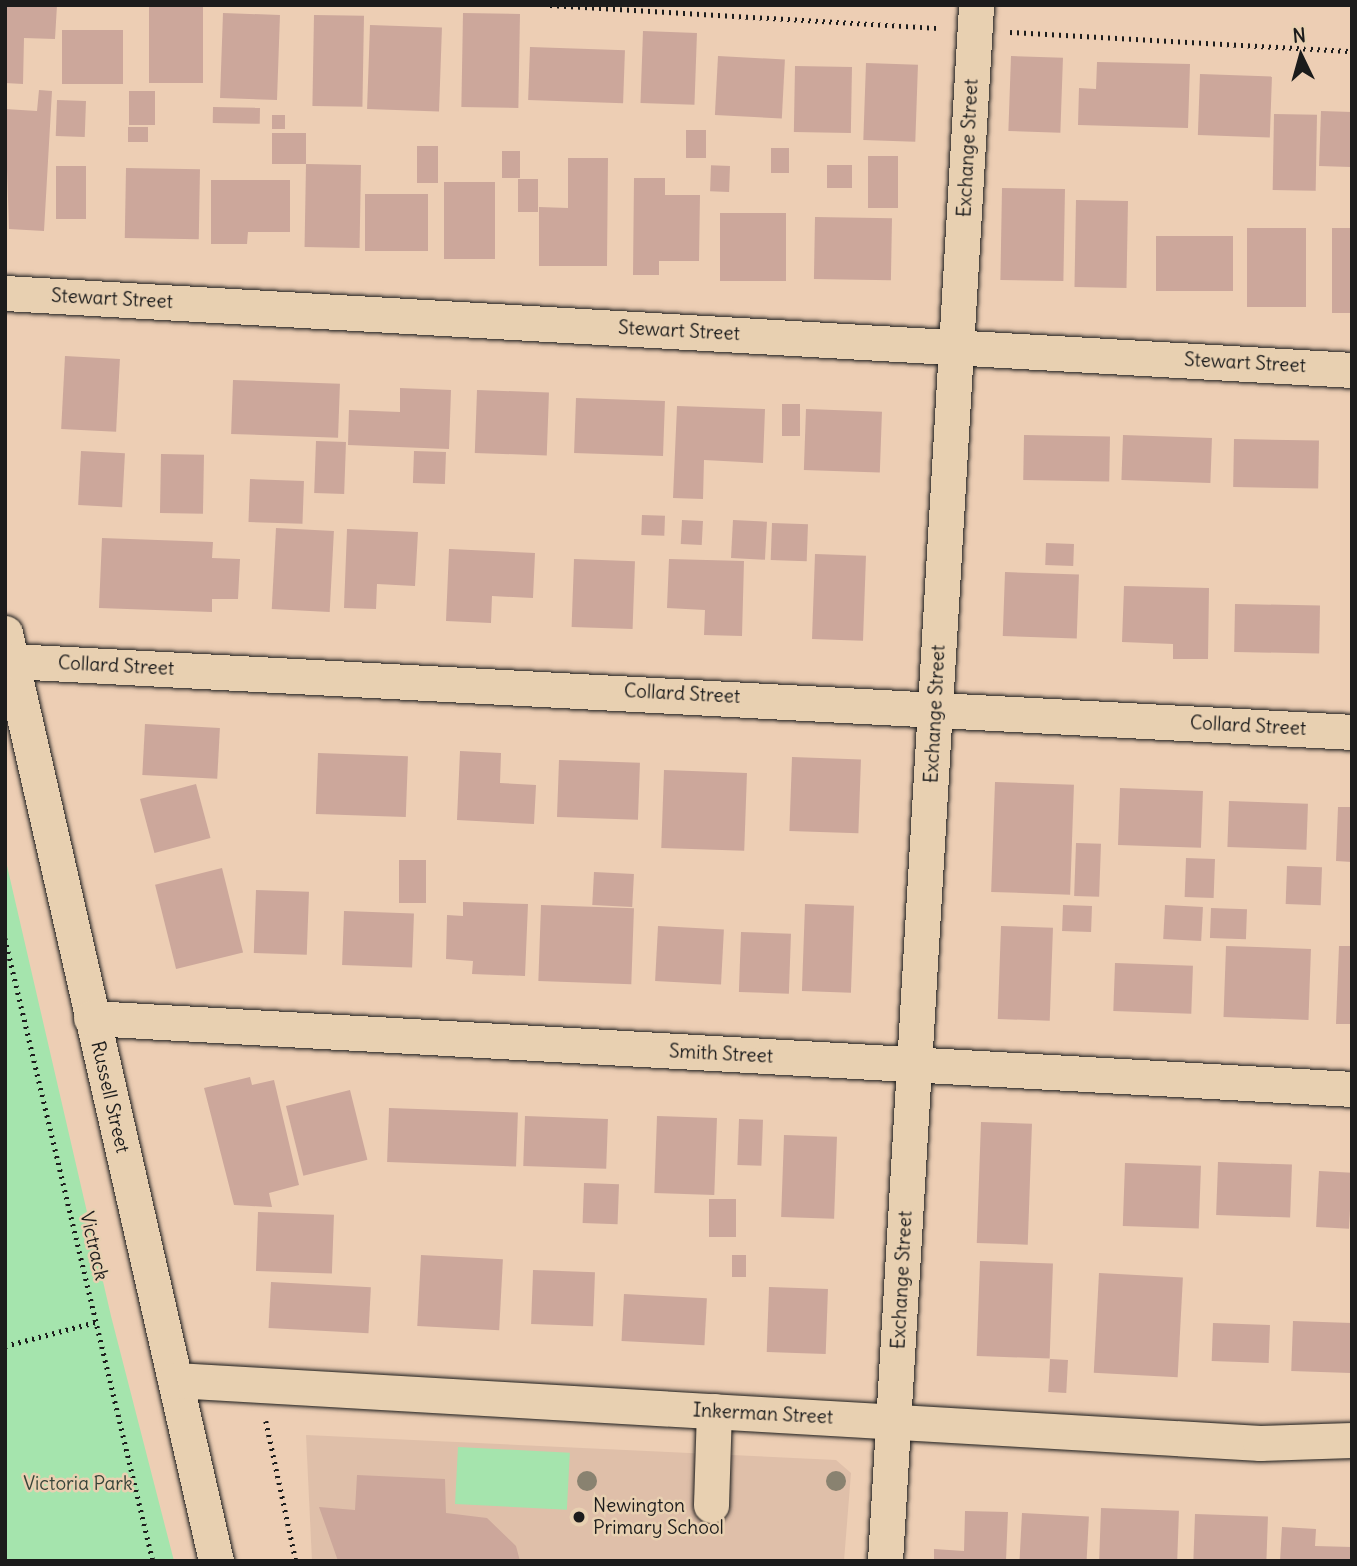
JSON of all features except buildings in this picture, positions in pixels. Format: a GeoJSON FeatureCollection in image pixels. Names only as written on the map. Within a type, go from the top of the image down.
{"type":"FeatureCollection","features":[{"type":"Feature","properties":{"kind":"street","name":"Exchange Street"},"geometry":{"type":"LineString","coordinates":[[886,1561],[976,18]]}},
{"type":"Feature","properties":{"kind":"street","name":"Stewart Street"},"geometry":{"type":"LineString","coordinates":[[5,293],[1352,370]]}},
{"type":"Feature","properties":{"kind":"street","name":"Collard Street"},"geometry":{"type":"LineString","coordinates":[[9,647],[1352,732]]}},
{"type":"Feature","properties":{"kind":"street","name":"Russell Street"},"geometry":{"type":"LineString","coordinates":[[9,647],[216,1561]]}},
{"type":"Feature","properties":{"kind":"street","name":"Smith Street"},"geometry":{"type":"LineString","coordinates":[[91,1018],[1352,1089]]}},
{"type":"Feature","properties":{"kind":"street","name":"Inkerman Street"},"geometry":{"type":"LineString","coordinates":[[175,1380],[1271,1444],[1352,1440]]}},
{"type":"Feature","properties":{"kind":"street"},"geometry":{"type":"LineString","coordinates":[[710,1505],[714,1411]]}},
{"type":"Feature","properties":{"kind":"path"},"geometry":{"type":"LineString","coordinates":[[550,5],[976,18],[1352,51]]}},
{"type":"Feature","properties":{"kind":"path","name":"Victrack"},"geometry":{"type":"LineString","coordinates":[[5,939],[153,1561]]}},
{"type":"Feature","properties":{"kind":"path"},"geometry":{"type":"LineString","coordinates":[[5,1346],[96,1322]]}},
{"type":"Feature","properties":{"kind":"path"},"geometry":{"type":"LineString","coordinates":[[264,1411],[296,1561]]}},
{"type":"Feature","properties":{"kind":"shaded area","name":"Newington Primary School"},"geometry":{"type":"Polygon","coordinates":[[[306,1435],[836,1460],[851,1473],[844,1561],[312,1561],[306,1435]]]}},
{"type":"Feature","properties":{"kind":"green space","name":"Victoria Park"},"geometry":{"type":"Polygon","coordinates":[[[5,857],[111,1316],[174,1561],[5,1561],[5,857]]]}},
{"type":"Feature","properties":{"kind":"green space"},"geometry":{"type":"Polygon","coordinates":[[[458,1447],[570,1453],[567,1510],[455,1504],[458,1447]]]}},
{"type":"Feature","properties":{"kind":"place","name":"Newington Primary School"},"geometry":{"type":"Point","coordinates":[579,1517]}}]}
